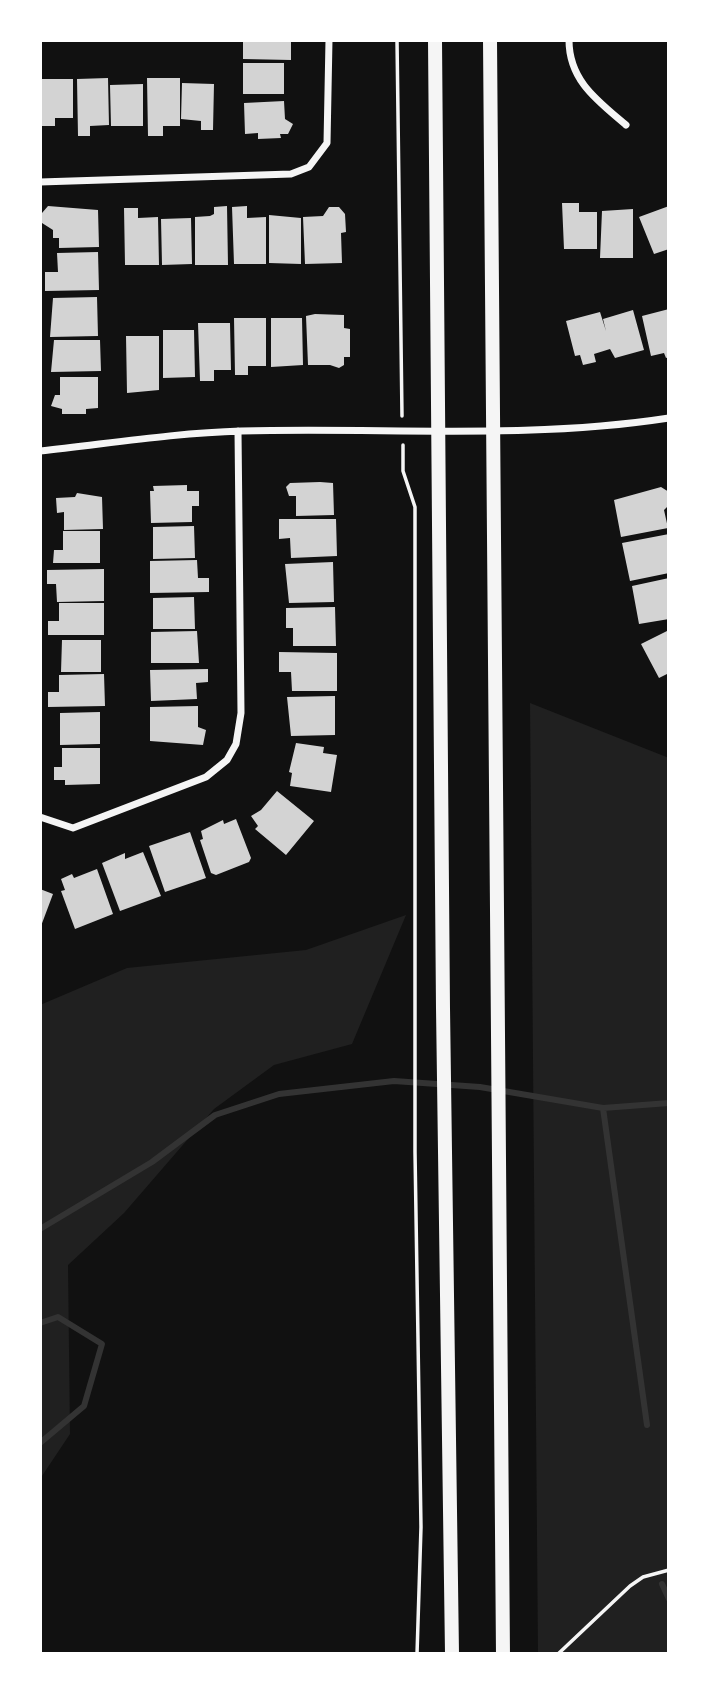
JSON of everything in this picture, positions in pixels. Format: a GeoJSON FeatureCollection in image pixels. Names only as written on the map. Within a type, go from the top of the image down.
{"type":"FeatureCollection","features":[{"type":"Feature","properties":{"kind":"main road"},"geometry":{"type":"LineString","coordinates":[[435,40],[443,1008],[452,1654]]}},
{"type":"Feature","properties":{"kind":"main road"},"geometry":{"type":"LineString","coordinates":[[490,40],[503,1654]]}},
{"type":"Feature","properties":{"kind":"street"},"geometry":{"type":"LineString","coordinates":[[40,182],[291,174],[309,167],[327,143],[329,40]]}},
{"type":"Feature","properties":{"kind":"street"},"geometry":{"type":"LineString","coordinates":[[569,40],[576,75],[589,94],[626,125]]}},
{"type":"Feature","properties":{"kind":"street"},"geometry":{"type":"LineString","coordinates":[[40,451],[238,431],[403,430],[494,433],[614,426],[669,418]]}},
{"type":"Feature","properties":{"kind":"street"},"geometry":{"type":"LineString","coordinates":[[40,817],[73,828],[206,777],[226,760],[236,744],[241,713],[238,431]]}},
{"type":"Feature","properties":{"kind":"path"},"geometry":{"type":"LineString","coordinates":[[397,40],[403,471],[415,507],[415,1152],[421,1527],[416,1654]]}},
{"type":"Feature","properties":{"kind":"path"},"geometry":{"type":"LineString","coordinates":[[558,1654],[630,1586],[643,1577],[669,1570]]}},
{"type":"Feature","properties":{"kind":"shaded area"},"geometry":{"type":"Polygon","coordinates":[[[530,703],[669,758],[669,1654],[538,1654],[530,703]]]}},
{"type":"Feature","properties":{"kind":"shaded area"},"geometry":{"type":"Polygon","coordinates":[[[406,915],[352,1044],[274,1065],[214,1109],[124,1213],[68,1265],[70,1434],[40,1479],[40,1005],[127,968],[306,950],[406,915]]]}},
{"type":"Feature","properties":{"kind":"building"},"geometry":{"type":"Polygon","coordinates":[[[243,40],[291,40],[291,60],[243,59],[243,40]]]}},
{"type":"Feature","properties":{"kind":"building"},"geometry":{"type":"Polygon","coordinates":[[[243,63],[284,63],[284,94],[243,94],[243,63]]]}},
{"type":"Feature","properties":{"kind":"building"},"geometry":{"type":"Polygon","coordinates":[[[108,78],[109,125],[90,126],[90,136],[78,136],[77,79],[108,78]]]}},
{"type":"Feature","properties":{"kind":"building"},"geometry":{"type":"Polygon","coordinates":[[[147,78],[180,78],[180,126],[163,126],[163,136],[148,136],[147,78]]]}},
{"type":"Feature","properties":{"kind":"building"},"geometry":{"type":"Polygon","coordinates":[[[41,79],[73,79],[73,118],[55,118],[55,126],[41,126],[41,79]]]}},
{"type":"Feature","properties":{"kind":"building"},"geometry":{"type":"Polygon","coordinates":[[[182,83],[214,84],[213,130],[201,130],[201,121],[181,119],[182,83]]]}},
{"type":"Feature","properties":{"kind":"building"},"geometry":{"type":"Polygon","coordinates":[[[143,84],[143,126],[111,126],[110,85],[143,84]]]}},
{"type":"Feature","properties":{"kind":"building"},"geometry":{"type":"Polygon","coordinates":[[[284,101],[285,119],[293,124],[288,134],[280,134],[281,138],[258,139],[258,133],[245,134],[244,103],[284,101]]]}},
{"type":"Feature","properties":{"kind":"building"},"geometry":{"type":"Polygon","coordinates":[[[562,203],[579,203],[579,212],[597,212],[597,249],[564,249],[562,203]]]}},
{"type":"Feature","properties":{"kind":"building"},"geometry":{"type":"Polygon","coordinates":[[[48,206],[98,210],[99,247],[59,248],[59,238],[53,238],[53,230],[42,223],[42,213],[48,206]]]}},
{"type":"Feature","properties":{"kind":"building"},"geometry":{"type":"Polygon","coordinates":[[[227,206],[228,265],[195,265],[195,217],[210,216],[214,214],[214,207],[227,206]]]}},
{"type":"Feature","properties":{"kind":"building"},"geometry":{"type":"Polygon","coordinates":[[[247,206],[247,218],[266,217],[266,264],[234,264],[232,207],[247,206]]]}},
{"type":"Feature","properties":{"kind":"building"},"geometry":{"type":"Polygon","coordinates":[[[669,206],[669,249],[654,254],[639,217],[669,206]]]}},
{"type":"Feature","properties":{"kind":"building"},"geometry":{"type":"Polygon","coordinates":[[[329,207],[339,207],[345,214],[346,232],[341,233],[342,263],[305,264],[303,217],[323,216],[329,207]]]}},
{"type":"Feature","properties":{"kind":"building"},"geometry":{"type":"Polygon","coordinates":[[[124,208],[138,208],[138,218],[158,217],[159,265],[125,265],[124,208]]]}},
{"type":"Feature","properties":{"kind":"building"},"geometry":{"type":"Polygon","coordinates":[[[633,209],[633,258],[600,258],[602,211],[633,209]]]}},
{"type":"Feature","properties":{"kind":"building"},"geometry":{"type":"Polygon","coordinates":[[[269,215],[301,218],[301,264],[269,263],[269,215]]]}},
{"type":"Feature","properties":{"kind":"building"},"geometry":{"type":"Polygon","coordinates":[[[191,218],[192,264],[162,265],[161,219],[191,218]]]}},
{"type":"Feature","properties":{"kind":"building"},"geometry":{"type":"Polygon","coordinates":[[[98,252],[99,290],[45,291],[45,272],[58,272],[57,253],[98,252]]]}},
{"type":"Feature","properties":{"kind":"building"},"geometry":{"type":"Polygon","coordinates":[[[97,297],[98,336],[50,337],[53,298],[97,297]]]}},
{"type":"Feature","properties":{"kind":"building"},"geometry":{"type":"Polygon","coordinates":[[[669,309],[669,357],[666,358],[664,353],[651,356],[642,316],[669,309]]]}},
{"type":"Feature","properties":{"kind":"building"},"geometry":{"type":"Polygon","coordinates":[[[633,310],[644,350],[615,358],[610,349],[594,354],[596,362],[583,365],[580,355],[575,356],[566,321],[600,312],[606,331],[603,319],[633,310]]]}},
{"type":"Feature","properties":{"kind":"building"},"geometry":{"type":"Polygon","coordinates":[[[344,315],[344,328],[350,329],[350,357],[344,357],[344,365],[339,368],[330,365],[308,365],[306,316],[344,315]]]}},
{"type":"Feature","properties":{"kind":"building"},"geometry":{"type":"Polygon","coordinates":[[[234,318],[266,318],[266,366],[248,366],[248,375],[235,375],[234,318]]]}},
{"type":"Feature","properties":{"kind":"building"},"geometry":{"type":"Polygon","coordinates":[[[271,318],[302,318],[303,365],[271,367],[271,318]]]}},
{"type":"Feature","properties":{"kind":"building"},"geometry":{"type":"Polygon","coordinates":[[[198,323],[230,323],[231,370],[214,370],[214,381],[200,381],[198,323]]]}},
{"type":"Feature","properties":{"kind":"building"},"geometry":{"type":"Polygon","coordinates":[[[163,330],[194,330],[195,377],[163,378],[163,330]]]}},
{"type":"Feature","properties":{"kind":"building"},"geometry":{"type":"Polygon","coordinates":[[[126,336],[159,336],[159,390],[127,393],[126,336]]]}},
{"type":"Feature","properties":{"kind":"building"},"geometry":{"type":"Polygon","coordinates":[[[54,340],[100,340],[101,371],[51,372],[54,340]]]}},
{"type":"Feature","properties":{"kind":"building"},"geometry":{"type":"Polygon","coordinates":[[[60,377],[98,377],[98,408],[86,409],[86,414],[62,414],[62,409],[51,406],[55,395],[60,395],[60,377]]]}},
{"type":"Feature","properties":{"kind":"building"},"geometry":{"type":"Polygon","coordinates":[[[290,483],[333,483],[334,515],[296,516],[296,496],[289,496],[286,487],[290,483]]]}},
{"type":"Feature","properties":{"kind":"building"},"geometry":{"type":"Polygon","coordinates":[[[187,485],[187,491],[199,491],[199,506],[192,506],[192,522],[151,523],[150,491],[154,491],[153,486],[187,485]]]}},
{"type":"Feature","properties":{"kind":"building"},"geometry":{"type":"Polygon","coordinates":[[[661,487],[669,492],[669,505],[664,510],[668,528],[621,537],[614,500],[661,487]]]}},
{"type":"Feature","properties":{"kind":"building"},"geometry":{"type":"Polygon","coordinates":[[[77,493],[102,497],[103,529],[64,530],[64,512],[57,513],[56,498],[75,497],[77,493]]]}},
{"type":"Feature","properties":{"kind":"building"},"geometry":{"type":"Polygon","coordinates":[[[279,519],[336,519],[337,556],[291,558],[290,538],[279,539],[279,519]]]}},
{"type":"Feature","properties":{"kind":"building"},"geometry":{"type":"Polygon","coordinates":[[[194,526],[195,558],[153,559],[153,527],[194,526]]]}},
{"type":"Feature","properties":{"kind":"building"},"geometry":{"type":"Polygon","coordinates":[[[63,531],[100,531],[100,563],[53,563],[54,550],[63,550],[63,531]]]}},
{"type":"Feature","properties":{"kind":"building"},"geometry":{"type":"Polygon","coordinates":[[[669,534],[669,573],[630,581],[622,543],[669,534]]]}},
{"type":"Feature","properties":{"kind":"building"},"geometry":{"type":"Polygon","coordinates":[[[197,560],[198,578],[209,578],[209,592],[150,593],[150,561],[197,560]]]}},
{"type":"Feature","properties":{"kind":"building"},"geometry":{"type":"Polygon","coordinates":[[[333,562],[334,602],[289,603],[285,564],[333,562]]]}},
{"type":"Feature","properties":{"kind":"building"},"geometry":{"type":"Polygon","coordinates":[[[104,569],[104,601],[57,602],[56,584],[47,584],[47,570],[104,569]]]}},
{"type":"Feature","properties":{"kind":"building"},"geometry":{"type":"Polygon","coordinates":[[[669,578],[669,619],[639,624],[632,586],[669,578]]]}},
{"type":"Feature","properties":{"kind":"building"},"geometry":{"type":"Polygon","coordinates":[[[194,597],[195,629],[153,629],[153,598],[194,597]]]}},
{"type":"Feature","properties":{"kind":"building"},"geometry":{"type":"Polygon","coordinates":[[[59,603],[104,603],[104,635],[48,635],[48,621],[59,621],[59,603]]]}},
{"type":"Feature","properties":{"kind":"building"},"geometry":{"type":"Polygon","coordinates":[[[335,607],[336,646],[293,646],[293,628],[286,628],[286,608],[335,607]]]}},
{"type":"Feature","properties":{"kind":"building"},"geometry":{"type":"Polygon","coordinates":[[[669,630],[669,673],[659,678],[641,644],[669,630]]]}},
{"type":"Feature","properties":{"kind":"building"},"geometry":{"type":"Polygon","coordinates":[[[197,631],[199,663],[151,663],[151,632],[197,631]]]}},
{"type":"Feature","properties":{"kind":"building"},"geometry":{"type":"Polygon","coordinates":[[[62,640],[101,640],[101,672],[61,672],[62,640]]]}},
{"type":"Feature","properties":{"kind":"building"},"geometry":{"type":"Polygon","coordinates":[[[279,652],[337,653],[337,691],[292,691],[291,672],[279,672],[279,652]]]}},
{"type":"Feature","properties":{"kind":"building"},"geometry":{"type":"Polygon","coordinates":[[[208,669],[208,682],[196,683],[197,699],[151,701],[150,670],[208,669]]]}},
{"type":"Feature","properties":{"kind":"building"},"geometry":{"type":"Polygon","coordinates":[[[104,674],[105,706],[48,707],[48,692],[59,692],[59,675],[104,674]]]}},
{"type":"Feature","properties":{"kind":"building"},"geometry":{"type":"Polygon","coordinates":[[[335,696],[335,735],[291,736],[287,697],[335,696]]]}},
{"type":"Feature","properties":{"kind":"building"},"geometry":{"type":"Polygon","coordinates":[[[198,706],[198,727],[206,730],[203,745],[150,741],[150,707],[198,706]]]}},
{"type":"Feature","properties":{"kind":"building"},"geometry":{"type":"Polygon","coordinates":[[[100,712],[100,744],[60,745],[60,713],[100,712]]]}},
{"type":"Feature","properties":{"kind":"building"},"geometry":{"type":"Polygon","coordinates":[[[296,743],[324,747],[323,753],[337,755],[331,792],[290,786],[292,773],[289,772],[296,743]]]}},
{"type":"Feature","properties":{"kind":"building"},"geometry":{"type":"Polygon","coordinates":[[[62,748],[100,748],[100,784],[65,785],[65,780],[54,780],[54,767],[62,767],[62,748]]]}},
{"type":"Feature","properties":{"kind":"building"},"geometry":{"type":"Polygon","coordinates":[[[277,791],[314,821],[286,855],[255,829],[258,826],[251,816],[261,810],[277,791]]]}},
{"type":"Feature","properties":{"kind":"building"},"geometry":{"type":"Polygon","coordinates":[[[236,819],[251,858],[249,862],[216,875],[211,873],[200,840],[203,839],[201,831],[223,820],[224,824],[236,819]]]}},
{"type":"Feature","properties":{"kind":"building"},"geometry":{"type":"Polygon","coordinates":[[[190,832],[206,878],[165,892],[149,846],[190,832]]]}},
{"type":"Feature","properties":{"kind":"building"},"geometry":{"type":"Polygon","coordinates":[[[143,852],[161,896],[120,911],[102,863],[125,853],[125,859],[143,852]]]}},
{"type":"Feature","properties":{"kind":"building"},"geometry":{"type":"Polygon","coordinates":[[[97,869],[113,914],[75,929],[61,891],[65,890],[61,879],[72,874],[74,878],[97,869]]]}},
{"type":"Feature","properties":{"kind":"building"},"geometry":{"type":"Polygon","coordinates":[[[40,889],[53,894],[41,926],[40,926],[40,889]]]}},
{"type":"Feature","properties":{"kind":"waterway"},"geometry":{"type":"LineString","coordinates":[[40,1229],[152,1162],[215,1115],[279,1094],[394,1081],[480,1087],[603,1108],[669,1103]]}},
{"type":"Feature","properties":{"kind":"waterway"},"geometry":{"type":"LineString","coordinates":[[603,1108],[647,1425]]}},
{"type":"Feature","properties":{"kind":"waterway"},"geometry":{"type":"LineString","coordinates":[[40,1323],[58,1317],[102,1344],[84,1406],[40,1443]]}},
{"type":"Feature","properties":{"kind":"waterway"},"geometry":{"type":"LineString","coordinates":[[662,1584],[669,1599]]}}]}
